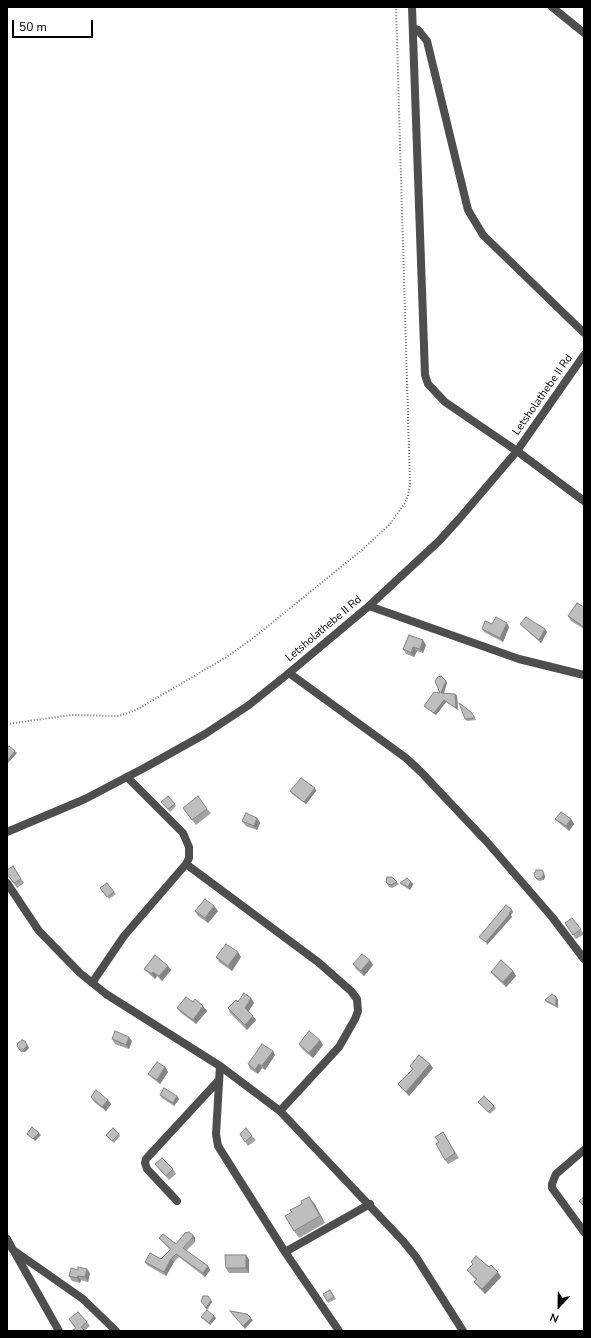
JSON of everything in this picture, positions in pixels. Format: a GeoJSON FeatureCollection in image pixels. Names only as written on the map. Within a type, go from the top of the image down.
{"type":"FeatureCollection","features":[{"type":"Feature","properties":{"kind":"street"},"geometry":{"type":"LineString","coordinates":[[412,7],[425,375],[428,384],[445,402],[517,451],[584,501]]}},
{"type":"Feature","properties":{"kind":"street"},"geometry":{"type":"LineString","coordinates":[[552,7],[584,33]]}},
{"type":"Feature","properties":{"kind":"street"},"geometry":{"type":"LineString","coordinates":[[413,28],[418,30],[426,40],[468,210],[483,235],[584,333]]}},
{"type":"Feature","properties":{"kind":"street","name":"Letsholathebe II Rd"},"geometry":{"type":"LineString","coordinates":[[7,832],[85,799],[205,734],[249,705],[290,673],[369,606],[439,541],[517,451],[584,355]]}},
{"type":"Feature","properties":{"kind":"street"},"geometry":{"type":"LineString","coordinates":[[369,606],[519,659],[584,675]]}},
{"type":"Feature","properties":{"kind":"street"},"geometry":{"type":"LineString","coordinates":[[290,673],[406,758],[421,772],[492,848],[552,917],[584,959]]}},
{"type":"Feature","properties":{"kind":"street"},"geometry":{"type":"LineString","coordinates":[[92,983],[124,936],[186,864],[189,847],[183,833],[127,777]]}},
{"type":"Feature","properties":{"kind":"street"},"geometry":{"type":"LineString","coordinates":[[186,864],[318,962],[351,991],[357,999],[358,1011],[356,1019],[339,1047],[280,1110]]}},
{"type":"Feature","properties":{"kind":"street"},"geometry":{"type":"LineString","coordinates":[[7,883],[39,931],[65,959],[92,983],[106,994],[220,1066],[280,1110],[370,1204],[416,1258],[463,1331]]}},
{"type":"Feature","properties":{"kind":"street"},"geometry":{"type":"LineString","coordinates":[[220,1066],[216,1134],[218,1146],[285,1252],[339,1331]]}},
{"type":"Feature","properties":{"kind":"street"},"geometry":{"type":"LineString","coordinates":[[177,1201],[147,1169],[145,1163],[146,1159],[219,1080]]}},
{"type":"Feature","properties":{"kind":"street"},"geometry":{"type":"LineString","coordinates":[[584,1150],[556,1174],[552,1184],[552,1188],[584,1232]]}},
{"type":"Feature","properties":{"kind":"street"},"geometry":{"type":"LineString","coordinates":[[285,1252],[370,1204]]}},
{"type":"Feature","properties":{"kind":"street"},"geometry":{"type":"LineString","coordinates":[[7,1239],[59,1331]]}},
{"type":"Feature","properties":{"kind":"street"},"geometry":{"type":"LineString","coordinates":[[13,1250],[83,1299],[116,1331]]}},
{"type":"Feature","properties":{"kind":"path"},"geometry":{"type":"LineString","coordinates":[[7,724],[72,715],[119,716],[136,710],[225,658],[258,634],[362,550],[390,524],[405,503],[410,484],[396,7]]}},
{"type":"Feature","properties":{"kind":"building"},"geometry":{"type":"Polygon","coordinates":[[[577,603],[584,607],[584,627],[568,616],[577,603]]]}},
{"type":"Feature","properties":{"kind":"building"},"geometry":{"type":"Polygon","coordinates":[[[496,617],[507,623],[500,638],[482,629],[485,621],[492,624],[496,617]]]}},
{"type":"Feature","properties":{"kind":"building"},"geometry":{"type":"Polygon","coordinates":[[[526,617],[545,629],[539,640],[520,624],[526,617]]]}},
{"type":"Feature","properties":{"kind":"building"},"geometry":{"type":"Polygon","coordinates":[[[409,635],[423,640],[420,649],[413,647],[411,653],[403,649],[409,635]]]}},
{"type":"Feature","properties":{"kind":"building"},"geometry":{"type":"Polygon","coordinates":[[[441,676],[446,681],[441,693],[455,694],[456,708],[444,700],[434,713],[424,706],[434,692],[440,693],[435,681],[441,676]]]}},
{"type":"Feature","properties":{"kind":"building"},"geometry":{"type":"Polygon","coordinates":[[[459,703],[471,712],[475,718],[465,719],[459,703]]]}},
{"type":"Feature","properties":{"kind":"building"},"geometry":{"type":"Polygon","coordinates":[[[9,746],[15,751],[7,761],[7,748],[9,746]]]}},
{"type":"Feature","properties":{"kind":"building"},"geometry":{"type":"Polygon","coordinates":[[[301,778],[315,788],[304,802],[290,791],[301,778]]]}},
{"type":"Feature","properties":{"kind":"building"},"geometry":{"type":"Polygon","coordinates":[[[168,796],[175,804],[168,809],[161,802],[168,796]]]}},
{"type":"Feature","properties":{"kind":"building"},"geometry":{"type":"Polygon","coordinates":[[[198,796],[207,809],[192,820],[183,808],[198,796]]]}},
{"type":"Feature","properties":{"kind":"building"},"geometry":{"type":"Polygon","coordinates":[[[561,812],[571,819],[566,826],[555,819],[561,812]]]}},
{"type":"Feature","properties":{"kind":"building"},"geometry":{"type":"Polygon","coordinates":[[[246,813],[257,818],[254,826],[242,821],[246,813]]]}},
{"type":"Feature","properties":{"kind":"building"},"geometry":{"type":"Polygon","coordinates":[[[13,866],[21,879],[14,883],[7,874],[7,870],[13,866]]]}},
{"type":"Feature","properties":{"kind":"building"},"geometry":{"type":"Polygon","coordinates":[[[536,870],[542,870],[544,873],[542,878],[537,879],[535,877],[534,874],[536,870]]]}},
{"type":"Feature","properties":{"kind":"building"},"geometry":{"type":"Polygon","coordinates":[[[387,877],[392,877],[397,882],[391,885],[388,884],[386,882],[387,877]]]}},
{"type":"Feature","properties":{"kind":"building"},"geometry":{"type":"Polygon","coordinates":[[[407,878],[411,882],[408,887],[400,883],[407,878]]]}},
{"type":"Feature","properties":{"kind":"building"},"geometry":{"type":"Polygon","coordinates":[[[107,883],[114,892],[107,897],[100,888],[107,883]]]}},
{"type":"Feature","properties":{"kind":"building"},"geometry":{"type":"Polygon","coordinates":[[[205,899],[214,906],[205,918],[195,911],[205,899]]]}},
{"type":"Feature","properties":{"kind":"building"},"geometry":{"type":"Polygon","coordinates":[[[506,905],[512,910],[509,913],[510,914],[486,942],[479,937],[506,905]]]}},
{"type":"Feature","properties":{"kind":"building"},"geometry":{"type":"Polygon","coordinates":[[[572,918],[581,929],[573,935],[565,923],[572,918]]]}},
{"type":"Feature","properties":{"kind":"building"},"geometry":{"type":"Polygon","coordinates":[[[226,944],[238,952],[228,966],[216,957],[226,944]]]}},
{"type":"Feature","properties":{"kind":"building"},"geometry":{"type":"Polygon","coordinates":[[[362,954],[370,960],[361,971],[353,964],[362,954]]]}},
{"type":"Feature","properties":{"kind":"building"},"geometry":{"type":"Polygon","coordinates":[[[155,955],[168,966],[159,976],[144,969],[155,955]]]}},
{"type":"Feature","properties":{"kind":"building"},"geometry":{"type":"Polygon","coordinates":[[[501,960],[513,971],[503,982],[491,972],[501,960]]]}},
{"type":"Feature","properties":{"kind":"building"},"geometry":{"type":"Polygon","coordinates":[[[244,993],[251,998],[245,1008],[253,1016],[245,1025],[228,1008],[236,1000],[238,1002],[244,993]]]}},
{"type":"Feature","properties":{"kind":"building"},"geometry":{"type":"Polygon","coordinates":[[[552,994],[556,997],[556,1006],[545,1000],[552,994]]]}},
{"type":"Feature","properties":{"kind":"building"},"geometry":{"type":"Polygon","coordinates":[[[186,997],[193,1002],[195,999],[203,1006],[193,1020],[177,1008],[186,997]]]}},
{"type":"Feature","properties":{"kind":"building"},"geometry":{"type":"Polygon","coordinates":[[[115,1031],[129,1037],[126,1045],[112,1039],[115,1031]]]}},
{"type":"Feature","properties":{"kind":"building"},"geometry":{"type":"Polygon","coordinates":[[[309,1031],[320,1040],[309,1053],[299,1044],[309,1031]]]}},
{"type":"Feature","properties":{"kind":"building"},"geometry":{"type":"Polygon","coordinates":[[[22,1040],[25,1041],[27,1046],[23,1050],[20,1050],[17,1046],[22,1040]]]}},
{"type":"Feature","properties":{"kind":"building"},"geometry":{"type":"Polygon","coordinates":[[[262,1044],[273,1051],[262,1066],[259,1064],[255,1070],[248,1064],[262,1044]]]}},
{"type":"Feature","properties":{"kind":"building"},"geometry":{"type":"Polygon","coordinates":[[[419,1055],[430,1064],[406,1092],[398,1084],[413,1069],[410,1066],[419,1055]]]}},
{"type":"Feature","properties":{"kind":"building"},"geometry":{"type":"Polygon","coordinates":[[[157,1062],[165,1067],[157,1080],[148,1074],[157,1062]]]}},
{"type":"Feature","properties":{"kind":"building"},"geometry":{"type":"Polygon","coordinates":[[[164,1088],[177,1096],[173,1103],[160,1095],[164,1088]]]}},
{"type":"Feature","properties":{"kind":"building"},"geometry":{"type":"Polygon","coordinates":[[[96,1090],[108,1100],[102,1107],[91,1097],[96,1090]]]}},
{"type":"Feature","properties":{"kind":"building"},"geometry":{"type":"Polygon","coordinates":[[[484,1096],[494,1106],[488,1112],[478,1102],[484,1096]]]}},
{"type":"Feature","properties":{"kind":"building"},"geometry":{"type":"Polygon","coordinates":[[[32,1127],[39,1133],[33,1139],[27,1134],[32,1127]]]}},
{"type":"Feature","properties":{"kind":"building"},"geometry":{"type":"Polygon","coordinates":[[[113,1128],[119,1134],[112,1141],[106,1135],[113,1128]]]}},
{"type":"Feature","properties":{"kind":"building"},"geometry":{"type":"Polygon","coordinates":[[[246,1128],[252,1136],[245,1142],[240,1134],[246,1128]]]}},
{"type":"Feature","properties":{"kind":"building"},"geometry":{"type":"Polygon","coordinates":[[[443,1132],[455,1153],[445,1160],[436,1144],[439,1142],[435,1137],[443,1132]]]}},
{"type":"Feature","properties":{"kind":"building"},"geometry":{"type":"Polygon","coordinates":[[[162,1158],[173,1169],[166,1176],[155,1164],[162,1158]]]}},
{"type":"Feature","properties":{"kind":"building"},"geometry":{"type":"Polygon","coordinates":[[[309,1197],[320,1216],[294,1231],[285,1216],[292,1212],[290,1210],[302,1204],[301,1201],[309,1197]]]}},
{"type":"Feature","properties":{"kind":"building"},"geometry":{"type":"Polygon","coordinates":[[[584,1197],[584,1206],[579,1201],[584,1197]]]}},
{"type":"Feature","properties":{"kind":"building"},"geometry":{"type":"Polygon","coordinates":[[[189,1232],[193,1235],[192,1238],[183,1248],[208,1266],[203,1273],[176,1254],[171,1259],[164,1272],[145,1262],[150,1253],[161,1259],[171,1249],[159,1238],[163,1234],[176,1244],[185,1233],[189,1232]]]}},
{"type":"Feature","properties":{"kind":"building"},"geometry":{"type":"Polygon","coordinates":[[[225,1255],[246,1255],[246,1268],[226,1268],[225,1255]]]}},
{"type":"Feature","properties":{"kind":"building"},"geometry":{"type":"Polygon","coordinates":[[[476,1256],[489,1267],[491,1265],[498,1272],[482,1289],[474,1282],[477,1279],[467,1270],[473,1264],[471,1262],[476,1256]]]}},
{"type":"Feature","properties":{"kind":"building"},"geometry":{"type":"Polygon","coordinates":[[[78,1267],[87,1269],[85,1277],[78,1276],[77,1278],[69,1276],[71,1268],[78,1270],[78,1267]]]}},
{"type":"Feature","properties":{"kind":"building"},"geometry":{"type":"Polygon","coordinates":[[[330,1290],[334,1297],[327,1301],[323,1294],[330,1290]]]}},
{"type":"Feature","properties":{"kind":"building"},"geometry":{"type":"Polygon","coordinates":[[[203,1296],[208,1296],[211,1300],[206,1308],[201,1301],[203,1296]]]}},
{"type":"Feature","properties":{"kind":"building"},"geometry":{"type":"Polygon","coordinates":[[[207,1310],[214,1316],[209,1323],[201,1317],[207,1310]]]}},
{"type":"Feature","properties":{"kind":"building"},"geometry":{"type":"Polygon","coordinates":[[[230,1311],[247,1314],[251,1318],[243,1326],[230,1311]]]}},
{"type":"Feature","properties":{"kind":"building"},"geometry":{"type":"Polygon","coordinates":[[[78,1312],[87,1322],[81,1327],[85,1331],[71,1331],[76,1328],[69,1319],[78,1312]]]}}]}
